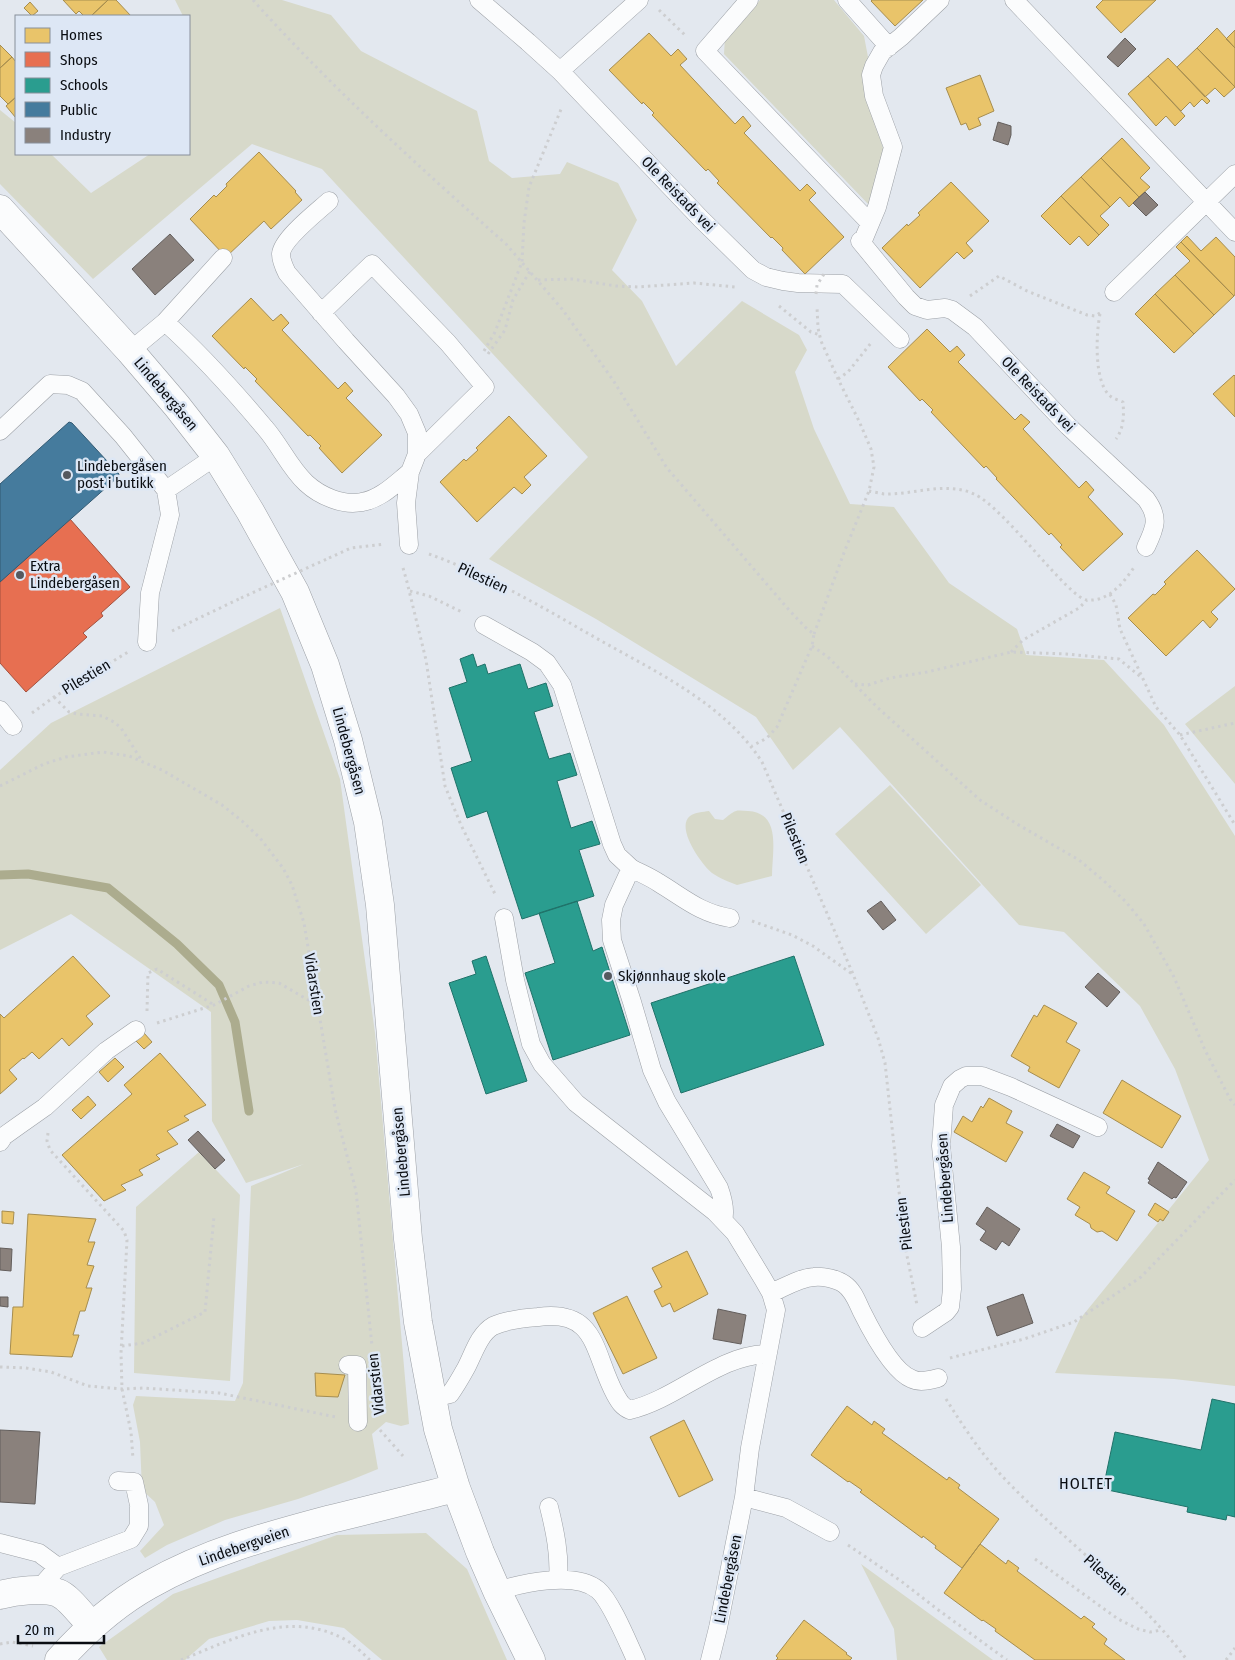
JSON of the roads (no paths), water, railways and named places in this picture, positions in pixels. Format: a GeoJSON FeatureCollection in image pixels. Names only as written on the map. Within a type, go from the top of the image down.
{"type":"FeatureCollection","features":[{"type":"Feature","properties":{"kind":"street","name":"Lindebergåsen"},"geometry":{"type":"LineString","coordinates":[[0,209],[130,351],[177,406],[216,456],[250,511],[295,592],[325,665],[348,740],[368,822],[380,905],[408,1239],[418,1322],[438,1429],[456,1488],[480,1552],[531,1660]]}},
{"type":"Feature","properties":{"kind":"street","name":"Lindebergveien"},"geometry":{"type":"LineString","coordinates":[[59,1660],[92,1626],[148,1585],[206,1557],[249,1541],[456,1488]]}},
{"type":"Feature","properties":{"kind":"street"},"geometry":{"type":"LineString","coordinates":[[0,1595],[18,1591],[38,1590],[58,1593],[92,1626]]}},
{"type":"Feature","properties":{"kind":"lane","name":"Ole Reistads vei"},"geometry":{"type":"LineString","coordinates":[[479,0],[565,77],[753,270],[766,277],[783,281],[843,284],[900,339]]}},
{"type":"Feature","properties":{"kind":"lane"},"geometry":{"type":"LineString","coordinates":[[565,77],[639,0]]}},
{"type":"Feature","properties":{"kind":"lane"},"geometry":{"type":"LineString","coordinates":[[749,0],[705,52],[870,223],[877,207],[893,147],[874,96],[871,75],[877,58],[940,0]]}},
{"type":"Feature","properties":{"kind":"lane"},"geometry":{"type":"LineString","coordinates":[[847,0],[889,47]]}},
{"type":"Feature","properties":{"kind":"lane"},"geometry":{"type":"LineString","coordinates":[[1014,0],[1235,232]]}},
{"type":"Feature","properties":{"kind":"lane"},"geometry":{"type":"LineString","coordinates":[[1114,292],[1235,174]]}},
{"type":"Feature","properties":{"kind":"lane"},"geometry":{"type":"LineString","coordinates":[[329,201],[287,241],[281,252],[282,263],[287,273],[396,396],[409,414],[417,433],[417,454],[410,472],[406,503],[409,545]]}},
{"type":"Feature","properties":{"kind":"lane","name":"Ole Reistads vei"},"geometry":{"type":"LineString","coordinates":[[870,223],[864,238],[860,241],[906,297],[920,308],[927,310],[945,308],[952,310],[975,327],[1068,426],[1146,500],[1152,508],[1155,518],[1146,548]]}},
{"type":"Feature","properties":{"kind":"lane"},"geometry":{"type":"LineString","coordinates":[[130,351],[165,322],[223,258]]}},
{"type":"Feature","properties":{"kind":"lane"},"geometry":{"type":"LineString","coordinates":[[321,312],[372,264],[448,342],[485,387],[417,454]]}},
{"type":"Feature","properties":{"kind":"lane"},"geometry":{"type":"LineString","coordinates":[[165,322],[191,345],[224,380],[267,430],[295,471],[306,483],[321,494],[338,501],[361,503],[386,491],[410,472]]}},
{"type":"Feature","properties":{"kind":"lane"},"geometry":{"type":"LineString","coordinates":[[0,431],[50,384],[68,385],[82,391],[166,490],[170,515],[150,593],[147,642]]}},
{"type":"Feature","properties":{"kind":"lane"},"geometry":{"type":"LineString","coordinates":[[166,490],[216,456]]}},
{"type":"Feature","properties":{"kind":"lane"},"geometry":{"type":"LineString","coordinates":[[484,625],[539,657],[546,663],[562,685],[612,844],[618,856],[631,868],[658,882],[692,904],[713,915],[730,918]]}},
{"type":"Feature","properties":{"kind":"lane"},"geometry":{"type":"LineString","coordinates":[[0,710],[13,726]]}},
{"type":"Feature","properties":{"kind":"lane"},"geometry":{"type":"LineString","coordinates":[[631,868],[614,905],[611,920],[612,940],[652,1070],[667,1102],[720,1188],[723,1200],[723,1220]]}},
{"type":"Feature","properties":{"kind":"lane"},"geometry":{"type":"LineString","coordinates":[[504,918],[515,980],[531,1044],[542,1064],[576,1103],[715,1212],[735,1233],[771,1294],[791,1284],[815,1277],[830,1279],[844,1284],[856,1298],[870,1328],[900,1371],[911,1379],[925,1381],[934,1370]]}},
{"type":"Feature","properties":{"kind":"lane"},"geometry":{"type":"LineString","coordinates":[[0,1142],[18,1126],[45,1107],[100,1057],[140,1028]]}},
{"type":"Feature","properties":{"kind":"lane","name":"Lindebergåsen"},"geometry":{"type":"LineString","coordinates":[[922,1328],[950,1308],[952,1290],[951,1247],[941,1146],[944,1104],[952,1086],[966,1076],[982,1076],[1011,1087],[1098,1127]]}},
{"type":"Feature","properties":{"kind":"lane","name":"Lindebergåsen"},"geometry":{"type":"LineString","coordinates":[[710,1660],[744,1498],[750,1448],[776,1310],[771,1294]]}},
{"type":"Feature","properties":{"kind":"lane"},"geometry":{"type":"LineString","coordinates":[[433,1398],[450,1394],[482,1338],[492,1327],[515,1320],[539,1316],[556,1315],[570,1318],[583,1326],[589,1333],[617,1398],[622,1406],[630,1410],[666,1396],[734,1361],[767,1354]]}},
{"type":"Feature","properties":{"kind":"lane"},"geometry":{"type":"LineString","coordinates":[[348,1365],[357,1365],[358,1422]]}},
{"type":"Feature","properties":{"kind":"lane"},"geometry":{"type":"LineString","coordinates":[[38,1590],[58,1567],[131,1539],[139,1526],[139,1505],[126,1481]]}},
{"type":"Feature","properties":{"kind":"lane"},"geometry":{"type":"LineString","coordinates":[[744,1498],[786,1508],[830,1532]]}},
{"type":"Feature","properties":{"kind":"lane"},"geometry":{"type":"LineString","coordinates":[[549,1507],[559,1565],[558,1580]]}},
{"type":"Feature","properties":{"kind":"lane"},"geometry":{"type":"LineString","coordinates":[[0,1543],[39,1553],[58,1567]]}},
{"type":"Feature","properties":{"kind":"lane"},"geometry":{"type":"LineString","coordinates":[[497,1591],[516,1585],[558,1580],[576,1580],[586,1584],[598,1590],[604,1598],[636,1660]]}},
{"type":"Feature","properties":{"kind":"waterway"},"geometry":{"type":"LineString","coordinates":[[0,875],[28,874],[108,888],[177,944],[219,985],[235,1022],[249,1111]]}},
{"type":"Feature","properties":{"kind":"place","name":"Lindebergåsen post i butikk"},"geometry":{"type":"Point","coordinates":[67,475]}},
{"type":"Feature","properties":{"kind":"place","name":"Extra Lindebergåsen"},"geometry":{"type":"Point","coordinates":[20,575]}},
{"type":"Feature","properties":{"kind":"place","name":"Skjønnhaug skole"},"geometry":{"type":"Point","coordinates":[608,976]}},
{"type":"Feature","properties":{"kind":"district","name":"HOLTET"},"geometry":{"type":"Point","coordinates":[1086,1483]}}]}
